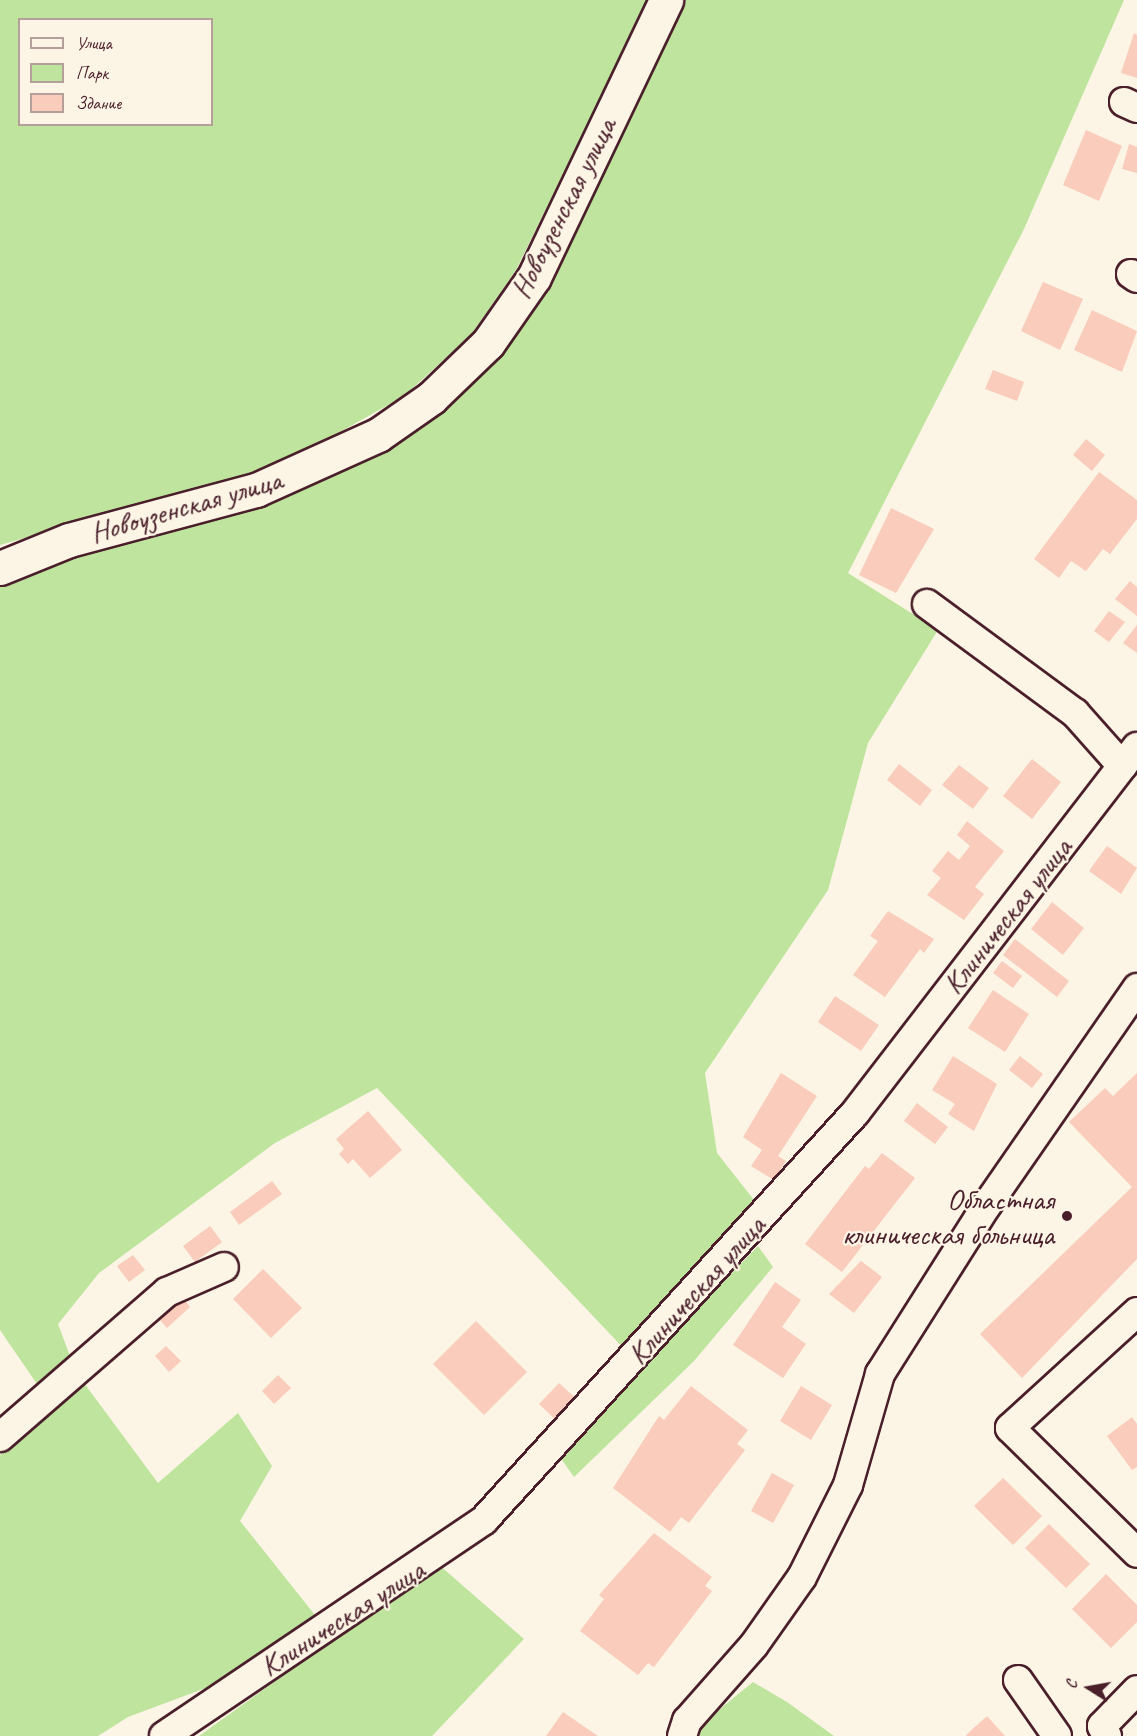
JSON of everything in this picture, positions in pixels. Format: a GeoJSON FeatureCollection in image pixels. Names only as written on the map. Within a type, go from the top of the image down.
{"type":"FeatureCollection","features":[{"type":"Feature","properties":{"kind":"main road","name":"Новоузенская улица"},"geometry":{"type":"LineString","coordinates":[[0,568],[69,540],[256,490],[378,435],[431,398],[488,343],[534,278],[666,0]]}},
{"type":"Feature","properties":{"kind":"street"},"geometry":{"type":"LineString","coordinates":[[927,604],[1075,713],[1129,756]]}},
{"type":"Feature","properties":{"kind":"street","name":"Клиническая улица"},"geometry":{"type":"LineString","coordinates":[[164,1736],[484,1520],[855,1113],[1129,756]]}},
{"type":"Feature","properties":{"kind":"street"},"geometry":{"type":"LineString","coordinates":[[682,1736],[687,1721],[754,1645],[802,1577],[848,1485],[880,1374],[987,1205],[1137,988]]}},
{"type":"Feature","properties":{"kind":"street"},"geometry":{"type":"LineString","coordinates":[[0,1437],[167,1292],[224,1267]]}},
{"type":"Feature","properties":{"kind":"street"},"geometry":{"type":"LineString","coordinates":[[1137,1312],[1010,1428],[1137,1553]]}},
{"type":"Feature","properties":{"kind":"street"},"geometry":{"type":"LineString","coordinates":[[1018,1680],[1057,1736]]}},
{"type":"Feature","properties":{"kind":"street"},"geometry":{"type":"LineString","coordinates":[[1107,1736],[1102,1726],[1137,1690]]}},
{"type":"Feature","properties":{"kind":"green space"},"geometry":{"type":"Polygon","coordinates":[[[0,0],[648,0],[516,270],[471,335],[404,396],[283,464],[0,545],[0,0]]]}},
{"type":"Feature","properties":{"kind":"green space"},"geometry":{"type":"Polygon","coordinates":[[[685,0],[1124,0],[1024,229],[848,573],[938,630],[868,743],[828,890],[705,1073],[717,1153],[758,1205],[629,1354],[377,1088],[275,1143],[99,1273],[58,1324],[73,1364],[39,1387],[0,1330],[0,585],[68,558],[257,509],[373,457],[441,413],[500,358],[545,291],[685,0]]]}},
{"type":"Feature","properties":{"kind":"green space"},"geometry":{"type":"Polygon","coordinates":[[[758,1246],[773,1267],[694,1361],[574,1477],[557,1453],[758,1246]]]}},
{"type":"Feature","properties":{"kind":"green space"},"geometry":{"type":"Polygon","coordinates":[[[81,1379],[158,1483],[238,1413],[272,1466],[240,1521],[315,1615],[211,1686],[128,1717],[98,1736],[0,1736],[0,1455],[81,1379]]]}},
{"type":"Feature","properties":{"kind":"green space"},"geometry":{"type":"Polygon","coordinates":[[[438,1564],[524,1639],[432,1736],[199,1736],[438,1564]]]}},
{"type":"Feature","properties":{"kind":"green space"},"geometry":{"type":"Polygon","coordinates":[[[753,1682],[787,1702],[834,1736],[697,1736],[699,1726],[753,1682]]]}},
{"type":"Feature","properties":{"kind":"building"},"geometry":{"type":"Polygon","coordinates":[[[1134,33],[1137,35],[1137,78],[1121,73],[1134,33]]]}},
{"type":"Feature","properties":{"kind":"building"},"geometry":{"type":"Polygon","coordinates":[[[1086,130],[1122,146],[1099,201],[1063,185],[1086,130]]]}},
{"type":"Feature","properties":{"kind":"building"},"geometry":{"type":"Polygon","coordinates":[[[1129,144],[1137,147],[1137,173],[1122,169],[1129,144]]]}},
{"type":"Feature","properties":{"kind":"building"},"geometry":{"type":"Polygon","coordinates":[[[1043,282],[1083,299],[1060,350],[1021,331],[1043,282]]]}},
{"type":"Feature","properties":{"kind":"building"},"geometry":{"type":"Polygon","coordinates":[[[1092,310],[1137,331],[1122,372],[1074,350],[1092,310]]]}},
{"type":"Feature","properties":{"kind":"building"},"geometry":{"type":"Polygon","coordinates":[[[993,370],[1024,382],[1017,401],[985,389],[993,370]]]}},
{"type":"Feature","properties":{"kind":"building"},"geometry":{"type":"Polygon","coordinates":[[[1086,439],[1105,455],[1092,471],[1073,455],[1086,439]]]}},
{"type":"Feature","properties":{"kind":"building"},"geometry":{"type":"Polygon","coordinates":[[[1099,472],[1137,500],[1137,519],[1110,554],[1103,549],[1086,571],[1071,561],[1059,578],[1034,559],[1099,472]]]}},
{"type":"Feature","properties":{"kind":"building"},"geometry":{"type":"Polygon","coordinates":[[[891,508],[934,529],[896,593],[859,575],[891,508]]]}},
{"type":"Feature","properties":{"kind":"building"},"geometry":{"type":"Polygon","coordinates":[[[1130,581],[1137,587],[1137,616],[1115,599],[1130,581]]]}},
{"type":"Feature","properties":{"kind":"building"},"geometry":{"type":"Polygon","coordinates":[[[1109,611],[1125,622],[1109,642],[1094,631],[1109,611]]]}},
{"type":"Feature","properties":{"kind":"building"},"geometry":{"type":"Polygon","coordinates":[[[1137,625],[1137,653],[1123,643],[1137,625]]]}},
{"type":"Feature","properties":{"kind":"building"},"geometry":{"type":"Polygon","coordinates":[[[1032,759],[1061,782],[1032,819],[1003,796],[1032,759]]]}},
{"type":"Feature","properties":{"kind":"building"},"geometry":{"type":"Polygon","coordinates":[[[899,764],[932,790],[920,806],[887,780],[899,764]]]}},
{"type":"Feature","properties":{"kind":"building"},"geometry":{"type":"Polygon","coordinates":[[[959,765],[989,788],[973,809],[942,785],[959,765]]]}},
{"type":"Feature","properties":{"kind":"building"},"geometry":{"type":"Polygon","coordinates":[[[967,821],[1004,851],[975,887],[984,894],[964,920],[927,895],[941,878],[932,871],[948,851],[959,860],[970,846],[957,835],[967,821]]]}},
{"type":"Feature","properties":{"kind":"building"},"geometry":{"type":"Polygon","coordinates":[[[1107,846],[1137,868],[1121,894],[1089,871],[1107,846]]]}},
{"type":"Feature","properties":{"kind":"building"},"geometry":{"type":"Polygon","coordinates":[[[1052,902],[1084,928],[1063,955],[1031,929],[1052,902]]]}},
{"type":"Feature","properties":{"kind":"building"},"geometry":{"type":"Polygon","coordinates":[[[888,911],[934,939],[924,953],[920,949],[885,997],[853,975],[878,941],[870,936],[888,911]]]}},
{"type":"Feature","properties":{"kind":"building"},"geometry":{"type":"Polygon","coordinates":[[[1015,939],[1069,981],[1057,997],[1003,955],[1015,939]]]}},
{"type":"Feature","properties":{"kind":"building"},"geometry":{"type":"Polygon","coordinates":[[[1002,961],[1022,976],[1013,988],[993,973],[1002,961]]]}},
{"type":"Feature","properties":{"kind":"building"},"geometry":{"type":"Polygon","coordinates":[[[993,990],[1029,1014],[1005,1052],[968,1028],[993,990]]]}},
{"type":"Feature","properties":{"kind":"building"},"geometry":{"type":"Polygon","coordinates":[[[835,996],[879,1025],[861,1051],[818,1022],[835,996]]]}},
{"type":"Feature","properties":{"kind":"building"},"geometry":{"type":"Polygon","coordinates":[[[953,1056],[997,1084],[974,1131],[948,1114],[955,1104],[932,1090],[953,1056]]]}},
{"type":"Feature","properties":{"kind":"building"},"geometry":{"type":"Polygon","coordinates":[[[1020,1056],[1043,1074],[1032,1088],[1009,1070],[1020,1056]]]}},
{"type":"Feature","properties":{"kind":"building"},"geometry":{"type":"Polygon","coordinates":[[[781,1073],[817,1096],[778,1156],[786,1161],[774,1180],[751,1166],[762,1150],[743,1137],[781,1073]]]}},
{"type":"Feature","properties":{"kind":"building"},"geometry":{"type":"Polygon","coordinates":[[[1137,1073],[1137,1259],[1022,1378],[980,1334],[1132,1187],[1069,1122],[1105,1088],[1113,1096],[1137,1073]]]}},
{"type":"Feature","properties":{"kind":"building"},"geometry":{"type":"Polygon","coordinates":[[[917,1103],[948,1127],[935,1144],[904,1121],[917,1103]]]}},
{"type":"Feature","properties":{"kind":"building"},"geometry":{"type":"Polygon","coordinates":[[[368,1111],[402,1150],[370,1178],[353,1159],[348,1164],[339,1154],[344,1149],[336,1139],[368,1111]]]}},
{"type":"Feature","properties":{"kind":"building"},"geometry":{"type":"Polygon","coordinates":[[[882,1153],[915,1178],[842,1272],[805,1244],[865,1166],[869,1169],[882,1153]]]}},
{"type":"Feature","properties":{"kind":"building"},"geometry":{"type":"Polygon","coordinates":[[[272,1181],[282,1194],[239,1225],[230,1212],[272,1181]]]}},
{"type":"Feature","properties":{"kind":"building"},"geometry":{"type":"Polygon","coordinates":[[[210,1226],[222,1242],[195,1262],[183,1246],[210,1226]]]}},
{"type":"Feature","properties":{"kind":"building"},"geometry":{"type":"Polygon","coordinates":[[[133,1255],[145,1270],[129,1282],[117,1266],[133,1255]]]}},
{"type":"Feature","properties":{"kind":"building"},"geometry":{"type":"Polygon","coordinates":[[[861,1261],[882,1277],[854,1313],[829,1294],[861,1261]]]}},
{"type":"Feature","properties":{"kind":"building"},"geometry":{"type":"Polygon","coordinates":[[[263,1269],[302,1308],[271,1338],[233,1299],[263,1269]]]}},
{"type":"Feature","properties":{"kind":"building"},"geometry":{"type":"Polygon","coordinates":[[[775,1282],[801,1300],[782,1327],[806,1344],[783,1378],[733,1345],[775,1282]]]}},
{"type":"Feature","properties":{"kind":"building"},"geometry":{"type":"Polygon","coordinates":[[[184,1299],[190,1307],[167,1328],[160,1320],[184,1299]]]}},
{"type":"Feature","properties":{"kind":"building"},"geometry":{"type":"Polygon","coordinates":[[[476,1321],[527,1372],[484,1415],[433,1364],[476,1321]]]}},
{"type":"Feature","properties":{"kind":"building"},"geometry":{"type":"Polygon","coordinates":[[[166,1346],[181,1361],[169,1372],[155,1356],[166,1346]]]}},
{"type":"Feature","properties":{"kind":"building"},"geometry":{"type":"Polygon","coordinates":[[[278,1375],[291,1388],[274,1404],[262,1391],[278,1375]]]}},
{"type":"Feature","properties":{"kind":"building"},"geometry":{"type":"Polygon","coordinates":[[[559,1383],[580,1402],[560,1424],[539,1404],[559,1383]]]}},
{"type":"Feature","properties":{"kind":"building"},"geometry":{"type":"Polygon","coordinates":[[[691,1386],[748,1430],[737,1444],[745,1450],[689,1523],[681,1517],[670,1532],[613,1488],[659,1416],[664,1420],[691,1386]]]}},
{"type":"Feature","properties":{"kind":"building"},"geometry":{"type":"Polygon","coordinates":[[[801,1386],[832,1405],[811,1440],[780,1421],[801,1386]]]}},
{"type":"Feature","properties":{"kind":"building"},"geometry":{"type":"Polygon","coordinates":[[[1132,1417],[1137,1424],[1137,1467],[1132,1470],[1107,1436],[1132,1417]]]}},
{"type":"Feature","properties":{"kind":"building"},"geometry":{"type":"Polygon","coordinates":[[[772,1473],[794,1485],[773,1523],[751,1511],[772,1473]]]}},
{"type":"Feature","properties":{"kind":"building"},"geometry":{"type":"Polygon","coordinates":[[[1003,1478],[1042,1516],[1013,1545],[974,1506],[1003,1478]]]}},
{"type":"Feature","properties":{"kind":"building"},"geometry":{"type":"Polygon","coordinates":[[[1049,1524],[1090,1564],[1066,1588],[1025,1548],[1049,1524]]]}},
{"type":"Feature","properties":{"kind":"building"},"geometry":{"type":"Polygon","coordinates":[[[654,1533],[712,1577],[705,1586],[712,1591],[654,1667],[648,1663],[638,1675],[580,1631],[604,1599],[599,1595],[654,1533]]]}},
{"type":"Feature","properties":{"kind":"building"},"geometry":{"type":"Polygon","coordinates":[[[1106,1574],[1137,1605],[1137,1622],[1111,1648],[1072,1609],[1106,1574]]]}},
{"type":"Feature","properties":{"kind":"building"},"geometry":{"type":"Polygon","coordinates":[[[563,1712],[598,1736],[546,1736],[563,1712]]]}},
{"type":"Feature","properties":{"kind":"building"},"geometry":{"type":"Polygon","coordinates":[[[987,1716],[1005,1736],[966,1735],[987,1716]]]}},
{"type":"Feature","properties":{"kind":"place","name":"Областная клиническая больница"},"geometry":{"type":"Point","coordinates":[1067,1216]}}]}
